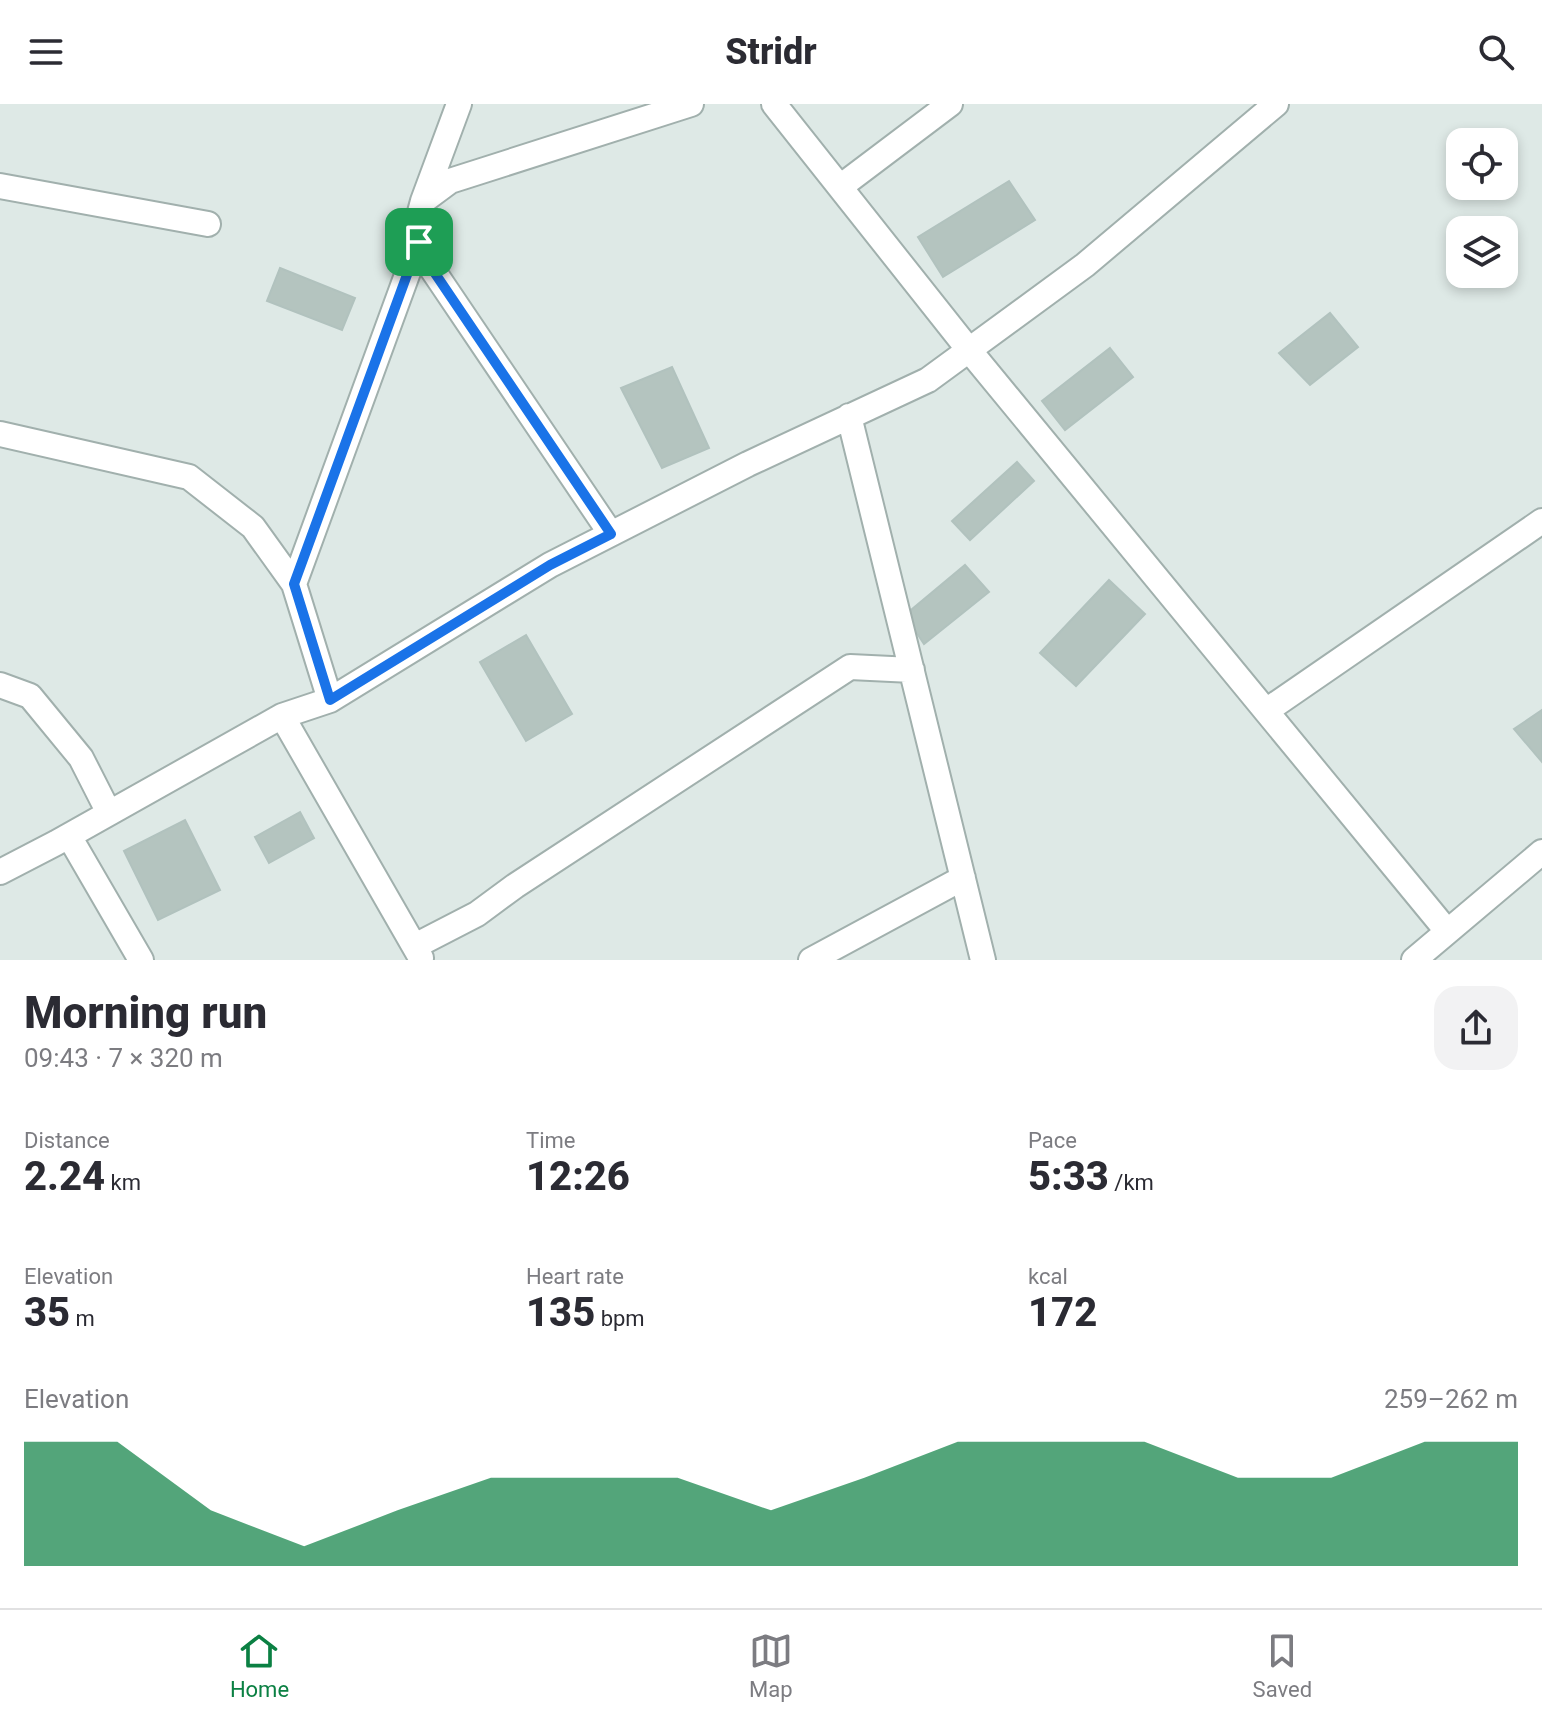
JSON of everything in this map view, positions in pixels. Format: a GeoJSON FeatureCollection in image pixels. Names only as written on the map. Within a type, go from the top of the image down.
{"type":"FeatureCollection","features":[{"type":"Feature","properties":{"kind":"street"},"geometry":{"type":"LineString","coordinates":[[459,104],[423,201],[416,227],[419,242],[428,263],[611,534]]}},
{"type":"Feature","properties":{"kind":"street"},"geometry":{"type":"LineString","coordinates":[[423,201],[450,181],[691,104]]}},
{"type":"Feature","properties":{"kind":"street"},"geometry":{"type":"LineString","coordinates":[[774,104],[969,350],[1447,931]]}},
{"type":"Feature","properties":{"kind":"street"},"geometry":{"type":"LineString","coordinates":[[840,187],[950,104]]}},
{"type":"Feature","properties":{"kind":"street"},"geometry":{"type":"LineString","coordinates":[[0,872],[282,716],[330,700],[550,565],[748,464],[928,380],[1085,265],[1276,104]]}},
{"type":"Feature","properties":{"kind":"street"},"geometry":{"type":"LineString","coordinates":[[0,186],[208,224]]}},
{"type":"Feature","properties":{"kind":"street"},"geometry":{"type":"LineString","coordinates":[[294,584],[419,242]]}},
{"type":"Feature","properties":{"kind":"street"},"geometry":{"type":"LineString","coordinates":[[849,416],[983,960]]}},
{"type":"Feature","properties":{"kind":"street"},"geometry":{"type":"LineString","coordinates":[[0,434],[189,477],[253,527],[294,584],[330,700]]}},
{"type":"Feature","properties":{"kind":"street"},"geometry":{"type":"LineString","coordinates":[[1266,711],[1542,521]]}},
{"type":"Feature","properties":{"kind":"street"},"geometry":{"type":"LineString","coordinates":[[282,716],[419,953],[528,877],[850,667],[912,670]]}},
{"type":"Feature","properties":{"kind":"street"},"geometry":{"type":"LineString","coordinates":[[0,685],[30,696],[81,758],[109,813]]}},
{"type":"Feature","properties":{"kind":"street"},"geometry":{"type":"LineString","coordinates":[[69,836],[141,960]]}},
{"type":"Feature","properties":{"kind":"street"},"geometry":{"type":"LineString","coordinates":[[1414,960],[1542,852]]}},
{"type":"Feature","properties":{"kind":"street"},"geometry":{"type":"LineString","coordinates":[[811,960],[963,878]]}},
{"type":"Feature","properties":{"kind":"building"},"geometry":{"type":"Polygon","coordinates":[[[1009,181],[1035,220],[943,277],[918,237],[1009,181]]]}},
{"type":"Feature","properties":{"kind":"building"},"geometry":{"type":"Polygon","coordinates":[[[280,268],[355,298],[342,330],[267,301],[280,268]]]}},
{"type":"Feature","properties":{"kind":"building"},"geometry":{"type":"Polygon","coordinates":[[[1330,313],[1358,347],[1310,385],[1279,353],[1330,313]]]}},
{"type":"Feature","properties":{"kind":"building"},"geometry":{"type":"Polygon","coordinates":[[[1110,348],[1133,377],[1065,430],[1042,401],[1110,348]]]}},
{"type":"Feature","properties":{"kind":"building"},"geometry":{"type":"Polygon","coordinates":[[[672,367],[709,448],[662,468],[621,388],[672,367]]]}},
{"type":"Feature","properties":{"kind":"building"},"geometry":{"type":"Polygon","coordinates":[[[1017,462],[1034,481],[970,540],[952,521],[1017,462]]]}},
{"type":"Feature","properties":{"kind":"building"},"geometry":{"type":"Polygon","coordinates":[[[965,565],[989,592],[924,644],[905,615],[965,565]]]}},
{"type":"Feature","properties":{"kind":"building"},"geometry":{"type":"Polygon","coordinates":[[[1109,580],[1145,614],[1076,686],[1040,653],[1109,580]]]}},
{"type":"Feature","properties":{"kind":"building"},"geometry":{"type":"Polygon","coordinates":[[[526,635],[572,714],[526,741],[480,662],[526,635]]]}},
{"type":"Feature","properties":{"kind":"building"},"geometry":{"type":"Polygon","coordinates":[[[1542,710],[1542,762],[1514,729],[1542,710]]]}},
{"type":"Feature","properties":{"kind":"building"},"geometry":{"type":"Polygon","coordinates":[[[300,812],[314,838],[269,863],[255,837],[300,812]]]}},
{"type":"Feature","properties":{"kind":"building"},"geometry":{"type":"Polygon","coordinates":[[[185,820],[220,890],[158,920],[124,851],[185,820]]]}},
{"type":"Feature","properties":{"kind":"route"},"geometry":{"type":"LineString","coordinates":[[419,242],[428,263],[611,534],[550,565],[330,700],[294,584],[419,242]]}}]}
